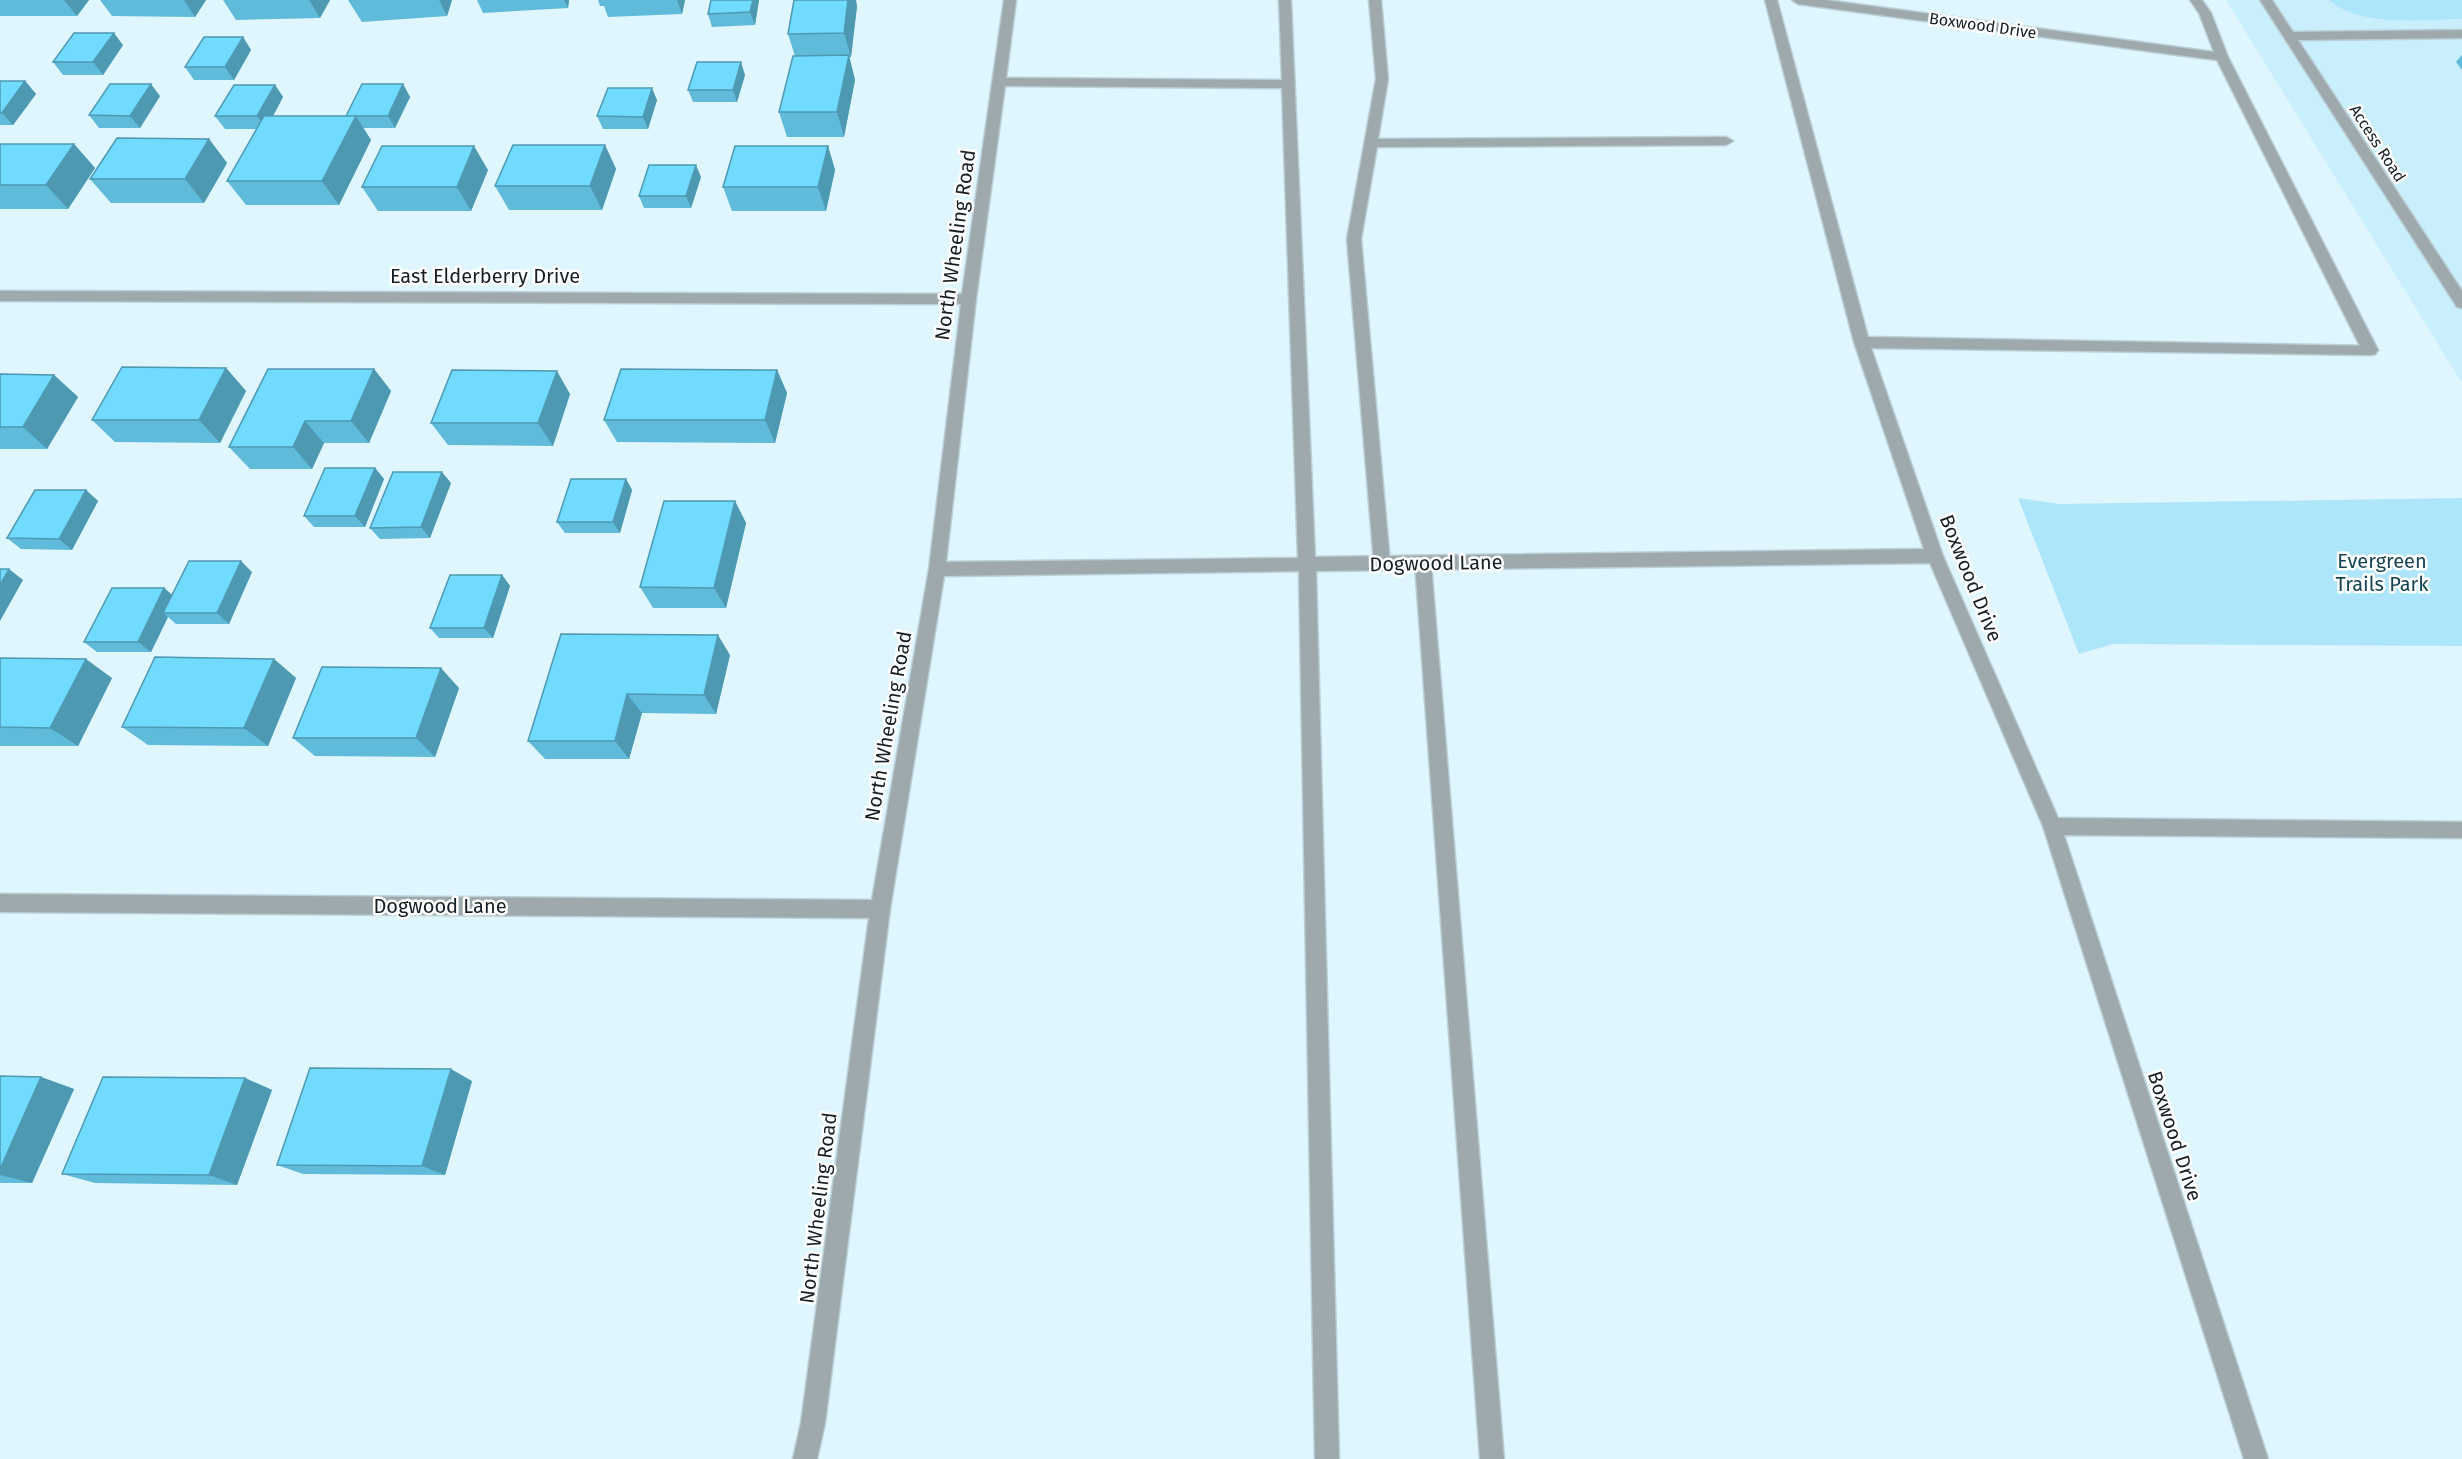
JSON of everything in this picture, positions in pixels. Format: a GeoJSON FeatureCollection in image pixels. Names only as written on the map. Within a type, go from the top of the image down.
{"type":"FeatureCollection","features":[{"type":"Feature","properties":{"kind":"street","name":"North Wheeling Road"},"geometry":{"type":"LineString","coordinates":[[805,1459],[813,1423],[880,909],[937,569],[969,299],[1010,0]]}},
{"type":"Feature","properties":{"kind":"street"},"geometry":{"type":"LineString","coordinates":[[1285,0],[1307,565],[1328,1459]]}},
{"type":"Feature","properties":{"kind":"street"},"geometry":{"type":"LineString","coordinates":[[1375,0],[1382,79],[1354,239],[1382,563]]}},
{"type":"Feature","properties":{"kind":"street","name":"Boxwood Drive"},"geometry":{"type":"LineString","coordinates":[[1770,0],[1862,342],[1935,556],[2052,826],[2256,1459]]}},
{"type":"Feature","properties":{"kind":"street","name":"Boxwood Drive"},"geometry":{"type":"LineString","coordinates":[[1798,0],[2222,57]]}},
{"type":"Feature","properties":{"kind":"street"},"geometry":{"type":"LineString","coordinates":[[1862,342],[2370,350],[2222,57],[2205,13],[2196,0]]}},
{"type":"Feature","properties":{"kind":"street","name":"Access Road"},"geometry":{"type":"LineString","coordinates":[[2266,0],[2462,303]]}},
{"type":"Feature","properties":{"kind":"street"},"geometry":{"type":"LineString","coordinates":[[2289,36],[2462,34]]}},
{"type":"Feature","properties":{"kind":"street"},"geometry":{"type":"LineString","coordinates":[[999,82],[1288,84]]}},
{"type":"Feature","properties":{"kind":"street"},"geometry":{"type":"LineString","coordinates":[[1371,143],[1726,141]]}},
{"type":"Feature","properties":{"kind":"street","name":"East Elderberry Drive"},"geometry":{"type":"LineString","coordinates":[[0,296],[969,299]]}},
{"type":"Feature","properties":{"kind":"street","name":"Dogwood Lane"},"geometry":{"type":"LineString","coordinates":[[937,569],[1935,556]]}},
{"type":"Feature","properties":{"kind":"street"},"geometry":{"type":"LineString","coordinates":[[1423,563],[1492,1459]]}},
{"type":"Feature","properties":{"kind":"street"},"geometry":{"type":"LineString","coordinates":[[2052,826],[2462,830]]}},
{"type":"Feature","properties":{"kind":"street","name":"Dogwood Lane"},"geometry":{"type":"LineString","coordinates":[[0,903],[880,909]]}},
{"type":"Feature","properties":{"kind":"shaded area"},"geometry":{"type":"Polygon","coordinates":[[[2226,0],[2462,0],[2462,383],[2226,0]]]}},
{"type":"Feature","properties":{"kind":"green space"},"geometry":{"type":"Polygon","coordinates":[[[2329,0],[2462,0],[2462,19],[2392,20],[2375,18],[2342,9],[2329,0]]]}},
{"type":"Feature","properties":{"kind":"green space","name":"Evergreen Trails Park"},"geometry":{"type":"Polygon","coordinates":[[[2018,498],[2060,504],[2462,498],[2462,646],[2113,644],[2079,654],[2018,498]]]}},
{"type":"Feature","properties":{"kind":"building"},"geometry":{"type":"Polygon","coordinates":[[[711,0],[753,0],[750,12],[708,14],[711,0]]]}},
{"type":"Feature","properties":{"kind":"building"},"geometry":{"type":"Polygon","coordinates":[[[794,0],[848,0],[844,33],[788,34],[794,0]]]}},
{"type":"Feature","properties":{"kind":"building"},"geometry":{"type":"Polygon","coordinates":[[[74,33],[114,33],[93,62],[53,62],[74,33]]]}},
{"type":"Feature","properties":{"kind":"building"},"geometry":{"type":"Polygon","coordinates":[[[204,37],[243,37],[225,67],[185,67],[204,37]]]}},
{"type":"Feature","properties":{"kind":"building"},"geometry":{"type":"Polygon","coordinates":[[[849,55],[837,112],[779,112],[793,56],[849,55]]]}},
{"type":"Feature","properties":{"kind":"building"},"geometry":{"type":"Polygon","coordinates":[[[697,62],[741,62],[733,90],[688,90],[697,62]]]}},
{"type":"Feature","properties":{"kind":"building"},"geometry":{"type":"Polygon","coordinates":[[[0,81],[25,81],[2,113],[0,113],[0,81]]]}},
{"type":"Feature","properties":{"kind":"building"},"geometry":{"type":"Polygon","coordinates":[[[110,84],[151,84],[130,116],[89,115],[110,84]]]}},
{"type":"Feature","properties":{"kind":"building"},"geometry":{"type":"Polygon","coordinates":[[[362,84],[403,84],[388,116],[346,116],[362,84]]]}},
{"type":"Feature","properties":{"kind":"building"},"geometry":{"type":"Polygon","coordinates":[[[234,85],[275,85],[257,116],[215,116],[234,85]]]}},
{"type":"Feature","properties":{"kind":"building"},"geometry":{"type":"Polygon","coordinates":[[[608,88],[652,88],[643,117],[597,116],[608,88]]]}},
{"type":"Feature","properties":{"kind":"building"},"geometry":{"type":"Polygon","coordinates":[[[264,116],[356,116],[322,181],[227,181],[264,116]]]}},
{"type":"Feature","properties":{"kind":"building"},"geometry":{"type":"Polygon","coordinates":[[[117,138],[209,139],[185,179],[90,179],[117,138]]]}},
{"type":"Feature","properties":{"kind":"building"},"geometry":{"type":"Polygon","coordinates":[[[0,144],[74,144],[46,185],[0,185],[0,144]]]}},
{"type":"Feature","properties":{"kind":"building"},"geometry":{"type":"Polygon","coordinates":[[[513,145],[605,145],[590,186],[495,186],[513,145]]]}},
{"type":"Feature","properties":{"kind":"building"},"geometry":{"type":"Polygon","coordinates":[[[382,146],[474,146],[457,187],[362,187],[382,146]]]}},
{"type":"Feature","properties":{"kind":"building"},"geometry":{"type":"Polygon","coordinates":[[[735,146],[828,146],[818,187],[723,187],[735,146]]]}},
{"type":"Feature","properties":{"kind":"building"},"geometry":{"type":"Polygon","coordinates":[[[649,165],[696,165],[686,196],[639,196],[649,165]]]}},
{"type":"Feature","properties":{"kind":"building"},"geometry":{"type":"Polygon","coordinates":[[[122,367],[226,368],[199,420],[92,420],[122,367]]]}},
{"type":"Feature","properties":{"kind":"building"},"geometry":{"type":"Polygon","coordinates":[[[268,369],[374,369],[351,421],[305,421],[293,447],[229,447],[268,369]]]}},
{"type":"Feature","properties":{"kind":"building"},"geometry":{"type":"Polygon","coordinates":[[[621,369],[777,370],[765,420],[604,420],[621,369]]]}},
{"type":"Feature","properties":{"kind":"building"},"geometry":{"type":"Polygon","coordinates":[[[452,370],[557,371],[538,423],[431,423],[452,370]]]}},
{"type":"Feature","properties":{"kind":"building"},"geometry":{"type":"Polygon","coordinates":[[[0,374],[54,375],[23,427],[0,427],[0,374]]]}},
{"type":"Feature","properties":{"kind":"building"},"geometry":{"type":"Polygon","coordinates":[[[325,468],[375,468],[355,516],[304,516],[325,468]]]}},
{"type":"Feature","properties":{"kind":"building"},"geometry":{"type":"Polygon","coordinates":[[[393,472],[442,472],[421,527],[370,528],[393,472]]]}},
{"type":"Feature","properties":{"kind":"building"},"geometry":{"type":"Polygon","coordinates":[[[571,479],[626,479],[613,522],[557,522],[571,479]]]}},
{"type":"Feature","properties":{"kind":"building"},"geometry":{"type":"Polygon","coordinates":[[[35,490],[86,490],[59,539],[7,538],[35,490]]]}},
{"type":"Feature","properties":{"kind":"building"},"geometry":{"type":"Polygon","coordinates":[[[664,501],[735,501],[714,588],[640,587],[664,501]]]}},
{"type":"Feature","properties":{"kind":"building"},"geometry":{"type":"Polygon","coordinates":[[[189,561],[241,561],[217,613],[163,613],[189,561]]]}},
{"type":"Feature","properties":{"kind":"building"},"geometry":{"type":"Polygon","coordinates":[[[0,569],[9,569],[0,585],[0,569]]]}},
{"type":"Feature","properties":{"kind":"building"},"geometry":{"type":"Polygon","coordinates":[[[450,575],[502,575],[484,628],[430,628],[450,575]]]}},
{"type":"Feature","properties":{"kind":"building"},"geometry":{"type":"Polygon","coordinates":[[[112,588],[164,588],[138,642],[84,642],[112,588]]]}},
{"type":"Feature","properties":{"kind":"building"},"geometry":{"type":"Polygon","coordinates":[[[561,634],[718,635],[704,695],[627,694],[615,741],[528,741],[561,634]]]}},
{"type":"Feature","properties":{"kind":"building"},"geometry":{"type":"Polygon","coordinates":[[[155,657],[274,659],[244,728],[122,727],[155,657]]]}},
{"type":"Feature","properties":{"kind":"building"},"geometry":{"type":"Polygon","coordinates":[[[0,658],[86,659],[50,728],[0,727],[0,658]]]}},
{"type":"Feature","properties":{"kind":"building"},"geometry":{"type":"Polygon","coordinates":[[[322,667],[441,668],[416,738],[293,738],[322,667]]]}},
{"type":"Feature","properties":{"kind":"building"},"geometry":{"type":"Polygon","coordinates":[[[310,1068],[451,1069],[422,1166],[277,1165],[310,1068]]]}},
{"type":"Feature","properties":{"kind":"building"},"geometry":{"type":"Polygon","coordinates":[[[0,1076],[41,1077],[0,1169],[0,1076]]]}},
{"type":"Feature","properties":{"kind":"building"},"geometry":{"type":"Polygon","coordinates":[[[103,1077],[245,1078],[209,1175],[62,1174],[103,1077]]]}}]}
